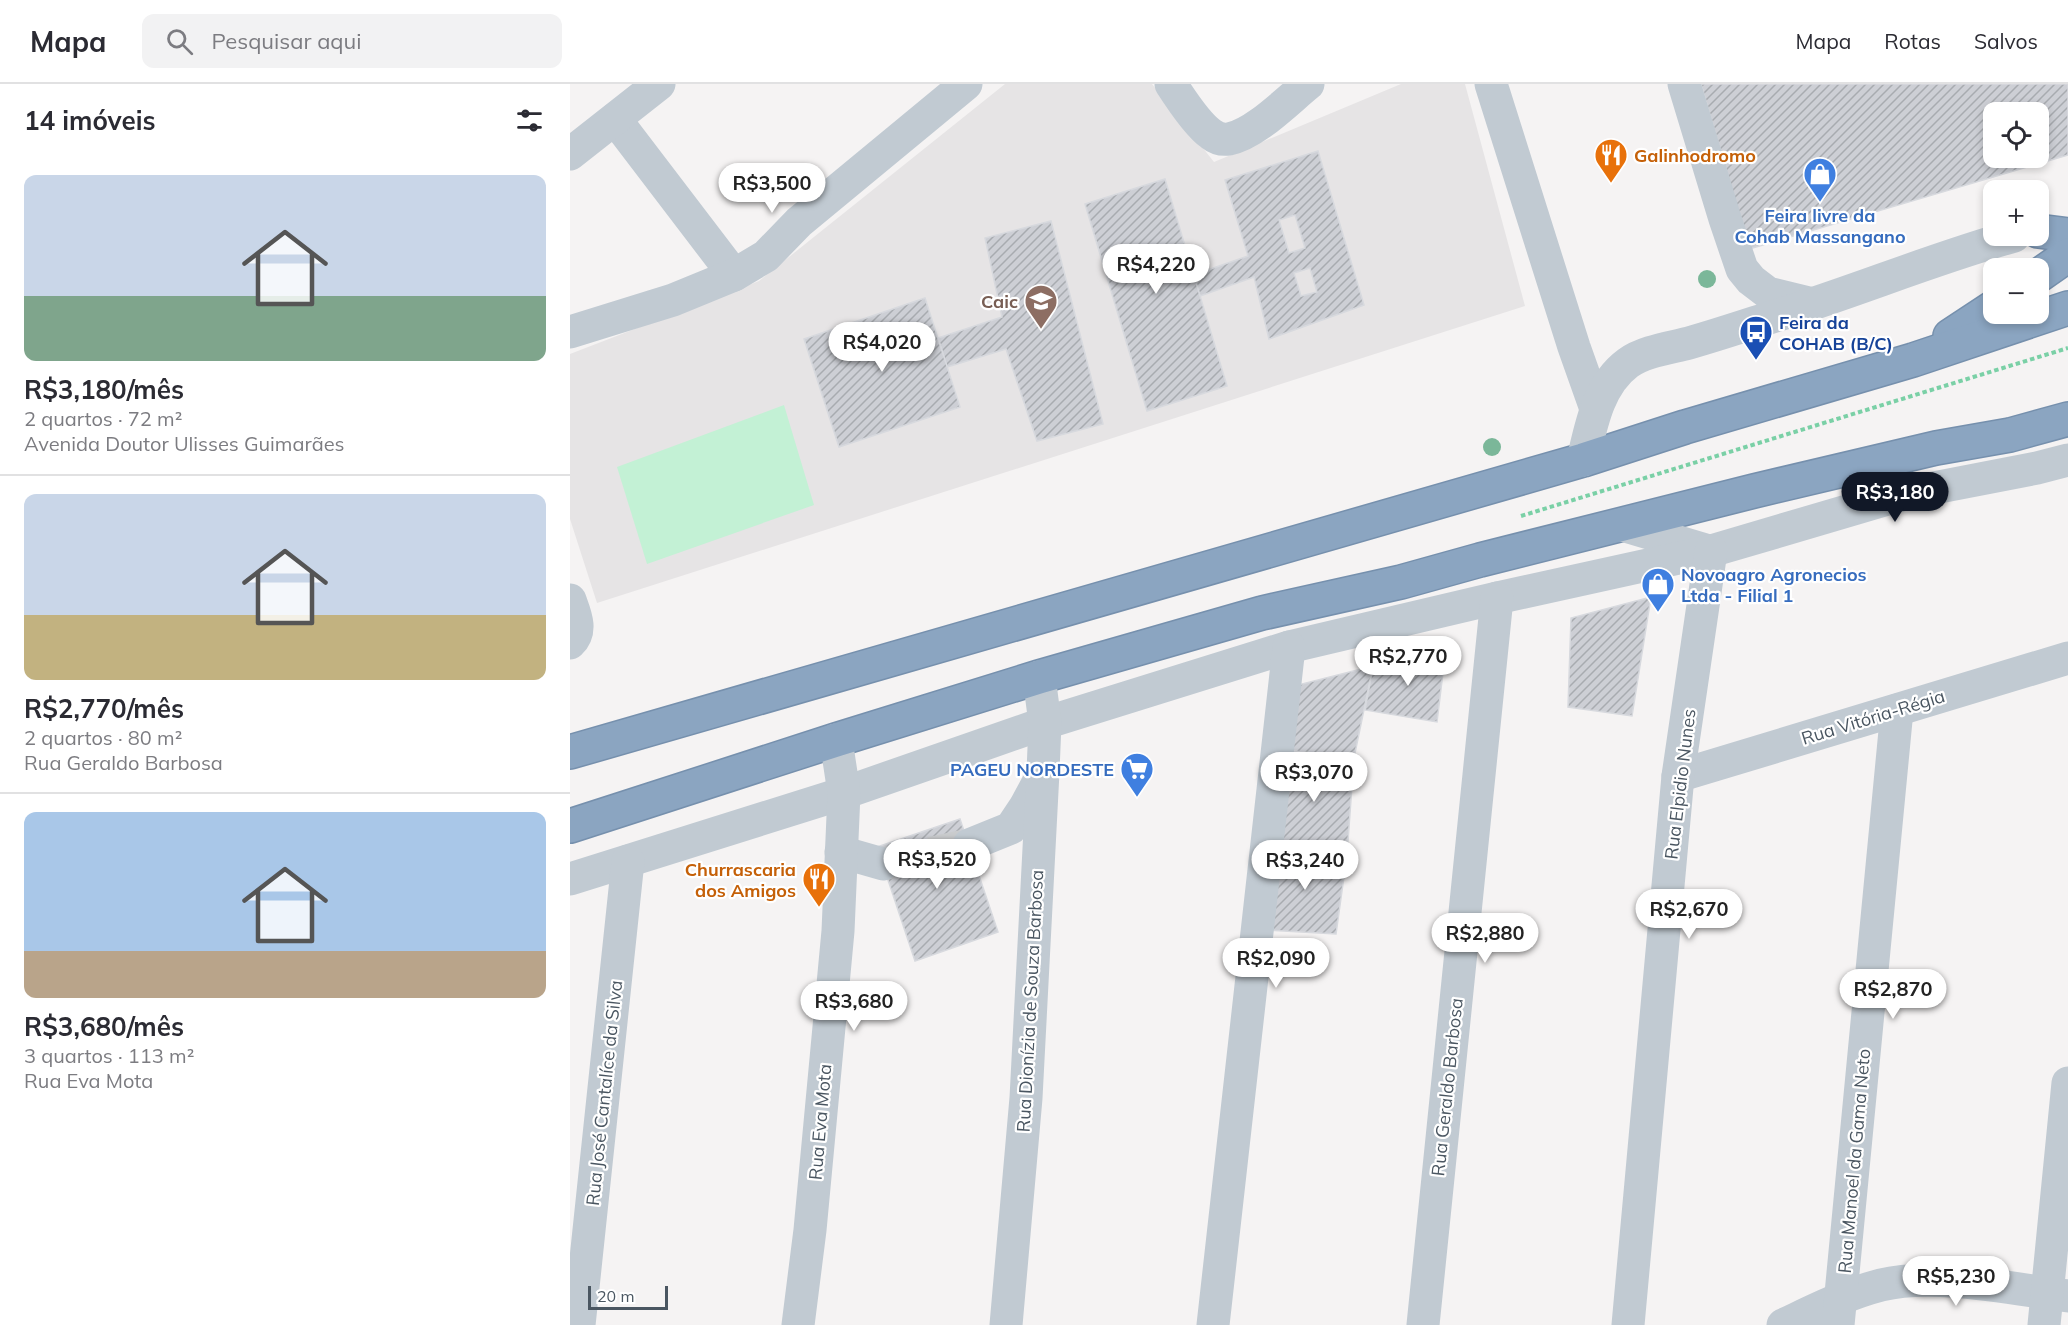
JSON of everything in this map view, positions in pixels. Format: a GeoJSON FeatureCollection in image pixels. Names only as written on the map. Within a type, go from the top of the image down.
{"type":"FeatureCollection","features":[{"type":"Feature","properties":{"kind":"highway"},"geometry":{"type":"LineString","coordinates":[[2049,231],[2068,234]]}},
{"type":"Feature","properties":{"kind":"highway"},"geometry":{"type":"LineString","coordinates":[[2049,268],[2068,255]]}},
{"type":"Feature","properties":{"kind":"highway"},"geometry":{"type":"LineString","coordinates":[[570,752],[1583,460],[1913,360],[2068,308]]}},
{"type":"Feature","properties":{"kind":"highway"},"geometry":{"type":"LineString","coordinates":[[1913,360],[1983,314]]}},
{"type":"Feature","properties":{"kind":"highway"},"geometry":{"type":"LineString","coordinates":[[570,826],[1039,677],[1262,613],[1401,582],[1754,491],[1936,448],[2010,435],[2068,419]]}},
{"type":"Feature","properties":{"kind":"highway"},"geometry":{"type":"LineString","coordinates":[[2010,435],[2068,434]]}},
{"type":"Feature","properties":{"kind":"street"},"geometry":{"type":"LineString","coordinates":[[570,154],[659,84]]}},
{"type":"Feature","properties":{"kind":"street"},"geometry":{"type":"LineString","coordinates":[[570,332],[673,300],[734,275],[766,256],[800,222],[966,84]]}},
{"type":"Feature","properties":{"kind":"street"},"geometry":{"type":"LineString","coordinates":[[1178,94],[1209,133],[1223,140],[1244,134],[1308,84]]}},
{"type":"Feature","properties":{"kind":"street"},"geometry":{"type":"LineString","coordinates":[[1491,84],[1574,347],[1596,409]]}},
{"type":"Feature","properties":{"kind":"street"},"geometry":{"type":"LineString","coordinates":[[1684,84],[1742,269],[1751,280],[1768,292],[1815,304]]}},
{"type":"Feature","properties":{"kind":"street"},"geometry":{"type":"LineString","coordinates":[[615,119],[734,275]]}},
{"type":"Feature","properties":{"kind":"street"},"geometry":{"type":"LineString","coordinates":[[2049,226],[2068,220]]}},
{"type":"Feature","properties":{"kind":"street"},"geometry":{"type":"LineString","coordinates":[[1583,460],[1596,409],[1604,391],[1617,373],[1629,362],[1815,304],[1983,245]]}},
{"type":"Feature","properties":{"kind":"street"},"geometry":{"type":"LineString","coordinates":[[570,879],[844,793],[1045,723],[1289,648],[1497,598],[1711,551],[1908,493],[2068,460]]}},
{"type":"Feature","properties":{"kind":"street"},"geometry":{"type":"LineString","coordinates":[[1622,525],[1711,551]]}},
{"type":"Feature","properties":{"kind":"street","name":"Rua Elpidio Nunes"},"geometry":{"type":"LineString","coordinates":[[1628,1325],[1678,776],[1711,551]]}},
{"type":"Feature","properties":{"kind":"street","name":"Rua Geraldo Barbosa"},"geometry":{"type":"LineString","coordinates":[[1423,1325],[1497,598]]}},
{"type":"Feature","properties":{"kind":"street"},"geometry":{"type":"LineString","coordinates":[[1213,1325],[1289,648]]}},
{"type":"Feature","properties":{"kind":"street","name":"Rua Vitória-Régia"},"geometry":{"type":"LineString","coordinates":[[1678,776],[2068,658]]}},
{"type":"Feature","properties":{"kind":"street","name":"Rua Dionízia de Souza Barbosa"},"geometry":{"type":"LineString","coordinates":[[1006,1325],[1026,1098],[1043,772],[1045,723],[1039,677]]}},
{"type":"Feature","properties":{"kind":"street","name":"Rua Manoel da Gama Neto"},"geometry":{"type":"LineString","coordinates":[[1840,1312],[1897,710]]}},
{"type":"Feature","properties":{"kind":"street","name":"Rua Eva Mota"},"geometry":{"type":"LineString","coordinates":[[798,1325],[810,1230],[838,931],[844,793],[836,740]]}},
{"type":"Feature","properties":{"kind":"street"},"geometry":{"type":"LineString","coordinates":[[969,845],[1011,828],[1043,772]]}},
{"type":"Feature","properties":{"kind":"street"},"geometry":{"type":"LineString","coordinates":[[841,852],[883,864]]}},
{"type":"Feature","properties":{"kind":"street","name":"Rua José Cantalíce da Silva"},"geometry":{"type":"LineString","coordinates":[[579,1325],[628,861]]}},
{"type":"Feature","properties":{"kind":"street"},"geometry":{"type":"LineString","coordinates":[[1783,1325],[1840,1312],[1882,1285],[1920,1281],[1960,1282],[2053,1305],[2068,1083]]}},
{"type":"Feature","properties":{"kind":"shaded area","name":"Caic"},"geometry":{"type":"Polygon","coordinates":[[[1005,84],[1152,84],[1214,162],[1401,84],[1465,84],[1525,306],[597,603],[570,519],[570,354],[759,281],[1005,84]]]}},
{"type":"Feature","properties":{"kind":"green space"},"geometry":{"type":"Polygon","coordinates":[[[784,405],[814,505],[647,564],[617,467],[784,405]]]}},
{"type":"Feature","properties":{"kind":"building","name":"Feira livre da Cohab Massangano"},"geometry":{"type":"Polygon","coordinates":[[[1701,84],[2068,84],[2068,155],[2049,161],[2049,102],[1983,102],[1983,168],[2024,168],[1749,249],[1701,84]]]}},
{"type":"Feature","properties":{"kind":"building"},"geometry":{"type":"Polygon","coordinates":[[[1318,151],[1364,305],[1269,339],[1254,277],[1200,296],[1193,275],[1248,256],[1225,180],[1318,151]],[[1295,215],[1279,220],[1289,253],[1305,248],[1295,215]],[[1310,268],[1294,273],[1301,296],[1317,292],[1310,268]]]}},
{"type":"Feature","properties":{"kind":"building"},"geometry":{"type":"Polygon","coordinates":[[[1165,179],[1227,386],[1147,411],[1085,204],[1165,179]]]}},
{"type":"Feature","properties":{"kind":"building"},"geometry":{"type":"Polygon","coordinates":[[[1051,221],[1103,424],[1037,441],[1006,349],[947,367],[938,338],[1002,317],[985,238],[1051,221]]]}},
{"type":"Feature","properties":{"kind":"building"},"geometry":{"type":"Polygon","coordinates":[[[925,298],[960,407],[839,447],[804,339],[925,298]]]}},
{"type":"Feature","properties":{"kind":"building"},"geometry":{"type":"Polygon","coordinates":[[[1651,597],[1632,716],[1568,707],[1571,618],[1651,597]]]}},
{"type":"Feature","properties":{"kind":"building"},"geometry":{"type":"Polygon","coordinates":[[[1446,648],[1437,722],[1365,710],[1373,666],[1446,648]]]}},
{"type":"Feature","properties":{"kind":"building"},"geometry":{"type":"Polygon","coordinates":[[[1373,666],[1354,758],[1284,750],[1290,687],[1373,666]]]}},
{"type":"Feature","properties":{"kind":"building"},"geometry":{"type":"Polygon","coordinates":[[[1284,750],[1354,758],[1347,855],[1273,848],[1284,750]]]}},
{"type":"Feature","properties":{"kind":"building"},"geometry":{"type":"Polygon","coordinates":[[[960,819],[998,932],[915,961],[877,847],[960,819]]]}},
{"type":"Feature","properties":{"kind":"building"},"geometry":{"type":"Polygon","coordinates":[[[1273,848],[1347,855],[1336,934],[1265,930],[1273,848]]]}},
{"type":"Feature","properties":{"kind":"tunnel"},"geometry":{"type":"LineString","coordinates":[[883,864],[969,845]]}},
{"type":"Feature","properties":{"kind":"place","name":"Galinhodromo"},"geometry":{"type":"Point","coordinates":[1611,184]}},
{"type":"Feature","properties":{"kind":"place","name":"Feira livre da Cohab Massangano"},"geometry":{"type":"Point","coordinates":[1820,203]}},
{"type":"Feature","properties":{"kind":"place","name":"Caic"},"geometry":{"type":"Point","coordinates":[1041,330]}},
{"type":"Feature","properties":{"kind":"place","name":"Feira da COHAB (B/C)"},"geometry":{"type":"Point","coordinates":[1756,361]}},
{"type":"Feature","properties":{"kind":"place","name":"Novoagro Agronecios Ltda - Filial 1"},"geometry":{"type":"Point","coordinates":[1658,613]}},
{"type":"Feature","properties":{"kind":"place","name":"PAGEU NORDESTE"},"geometry":{"type":"Point","coordinates":[1137,798]}},
{"type":"Feature","properties":{"kind":"place","name":"Churrascaria dos Amigos"},"geometry":{"type":"Point","coordinates":[819,908]}}]}
